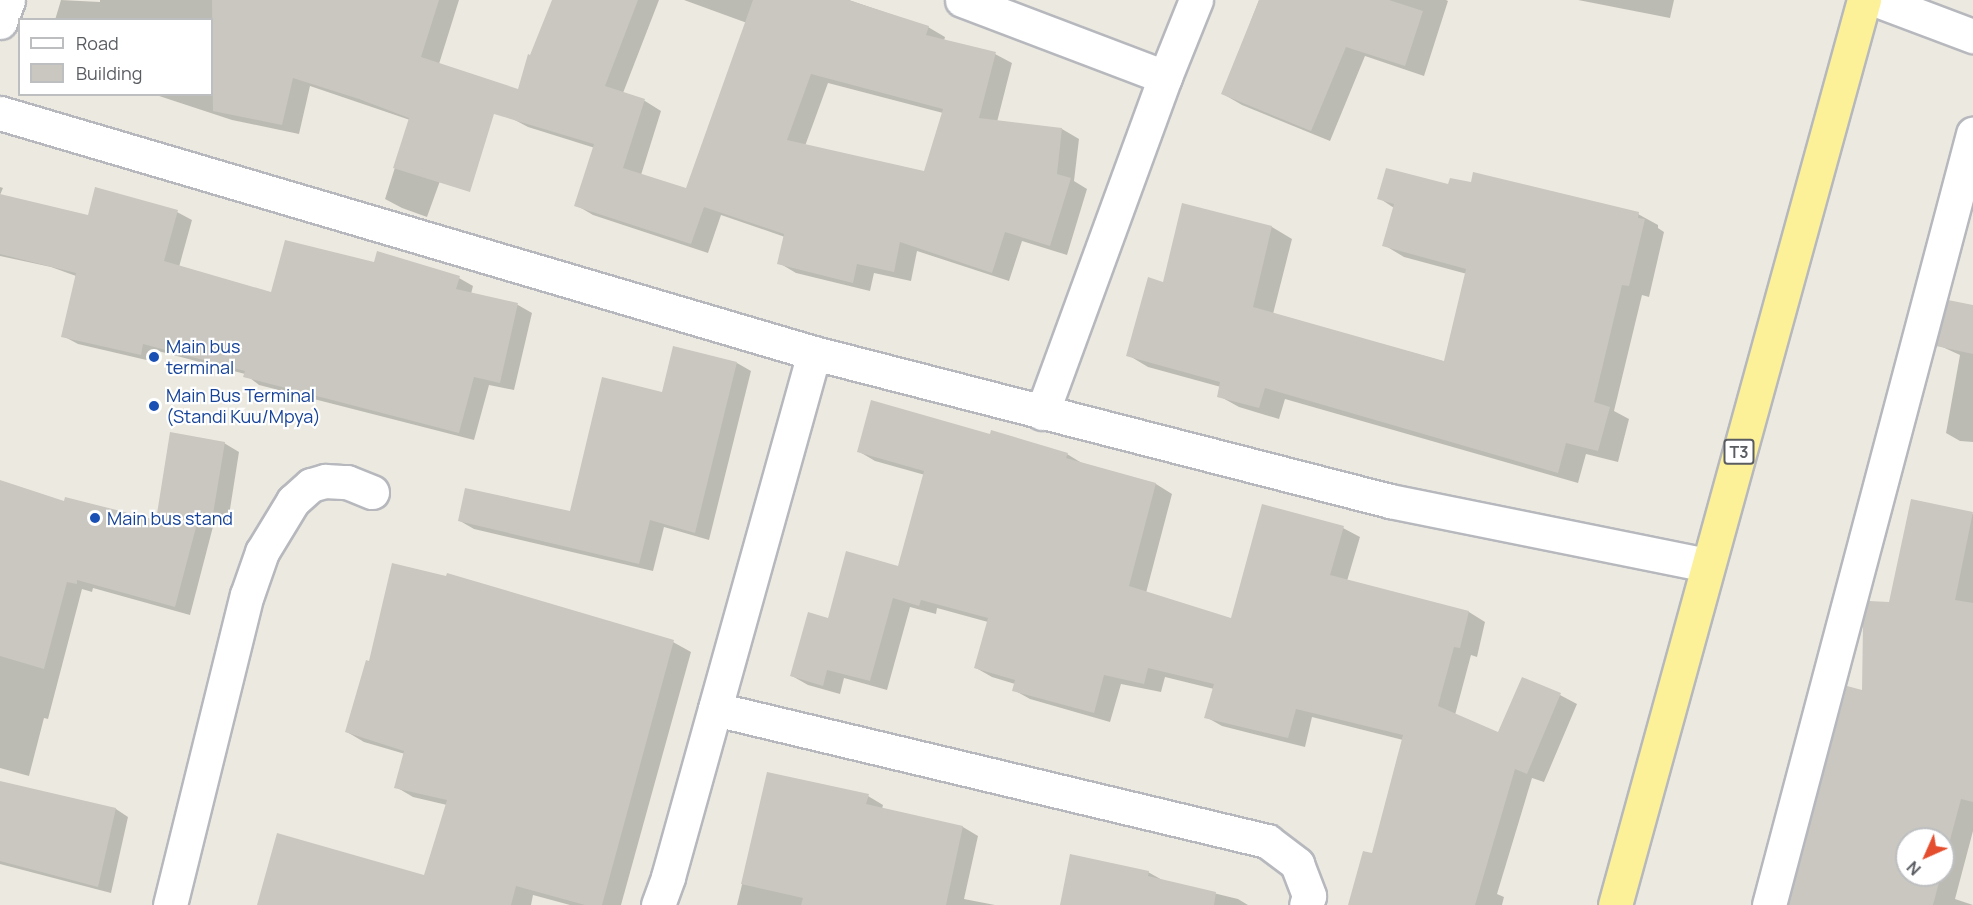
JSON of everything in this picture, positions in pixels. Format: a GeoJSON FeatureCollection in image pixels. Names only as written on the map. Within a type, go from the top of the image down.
{"type":"FeatureCollection","features":[{"type":"Feature","properties":{"kind":"highway","name":"T3"},"geometry":{"type":"LineString","coordinates":[[1615,905],[1864,0]]}},
{"type":"Feature","properties":{"kind":"street"},"geometry":{"type":"LineString","coordinates":[[0,22],[8,0]]}},
{"type":"Feature","properties":{"kind":"street"},"geometry":{"type":"LineString","coordinates":[[962,0],[1165,77]]}},
{"type":"Feature","properties":{"kind":"street"},"geometry":{"type":"LineString","coordinates":[[1042,413],[1165,77],[1196,0]]}},
{"type":"Feature","properties":{"kind":"street"},"geometry":{"type":"LineString","coordinates":[[1877,0],[1973,36]]}},
{"type":"Feature","properties":{"kind":"street"},"geometry":{"type":"LineString","coordinates":[[0,113],[814,353],[1390,501],[1708,566]]}},
{"type":"Feature","properties":{"kind":"street"},"geometry":{"type":"LineString","coordinates":[[1769,905],[1973,134]]}},
{"type":"Feature","properties":{"kind":"street"},"geometry":{"type":"LineString","coordinates":[[658,905],[814,353]]}},
{"type":"Feature","properties":{"kind":"street"},"geometry":{"type":"LineString","coordinates":[[170,905],[241,616],[262,552],[293,501],[310,485],[325,482],[348,482],[372,492]]}},
{"type":"Feature","properties":{"kind":"street"},"geometry":{"type":"LineString","coordinates":[[715,709],[1267,841],[1297,864],[1309,896],[1306,905]]}},
{"type":"Feature","properties":{"kind":"building"},"geometry":{"type":"Polygon","coordinates":[[[212,0],[439,0],[421,57],[518,89],[528,54],[530,55],[552,0],[638,0],[605,86],[645,99],[623,168],[686,188],[753,0],[848,0],[929,26],[926,35],[996,52],[979,118],[1062,128],[1057,174],[1071,178],[1050,246],[1005,232],[992,273],[900,242],[894,272],[857,264],[853,283],[777,264],[784,234],[704,207],[691,244],[574,206],[594,144],[494,114],[470,192],[393,168],[409,118],[359,99],[293,78],[282,125],[213,111],[212,0]],[[811,74],[787,140],[924,171],[943,109],[811,74]]]}},
{"type":"Feature","properties":{"kind":"building"},"geometry":{"type":"Polygon","coordinates":[[[1259,0],[1389,0],[1423,11],[1405,66],[1346,47],[1311,131],[1221,94],[1259,0]]]}},
{"type":"Feature","properties":{"kind":"building"},"geometry":{"type":"Polygon","coordinates":[[[1386,168],[1448,184],[1450,178],[1471,182],[1473,172],[1639,212],[1638,218],[1645,219],[1629,286],[1622,285],[1594,402],[1610,407],[1598,451],[1566,443],[1558,473],[1265,388],[1259,408],[1217,397],[1220,382],[1126,356],[1148,277],[1163,282],[1182,203],[1272,226],[1253,307],[1444,361],[1466,269],[1382,246],[1394,204],[1377,199],[1386,168]]]}},
{"type":"Feature","properties":{"kind":"building"},"geometry":{"type":"Polygon","coordinates":[[[95,187],[178,210],[164,261],[271,292],[285,240],[374,262],[377,251],[460,276],[456,289],[518,303],[500,383],[474,377],[459,433],[243,377],[245,371],[143,344],[141,355],[61,337],[76,273],[0,254],[0,194],[88,215],[95,187]]]}},
{"type":"Feature","properties":{"kind":"building"},"geometry":{"type":"Polygon","coordinates":[[[1948,300],[1973,305],[1973,354],[1936,346],[1948,300]]]}},
{"type":"Feature","properties":{"kind":"building"},"geometry":{"type":"Polygon","coordinates":[[[673,346],[737,362],[695,533],[650,520],[639,564],[458,521],[465,488],[570,511],[602,377],[662,392],[673,346]]]}},
{"type":"Feature","properties":{"kind":"building"},"geometry":{"type":"Polygon","coordinates":[[[871,400],[990,434],[991,430],[1068,453],[1066,458],[1156,483],[1129,586],[1231,618],[1262,504],[1344,526],[1330,575],[1469,611],[1460,648],[1454,647],[1438,706],[1498,732],[1522,677],[1561,693],[1527,774],[1515,769],[1475,905],[1348,905],[1363,851],[1372,853],[1403,735],[1296,709],[1288,738],[1204,718],[1214,684],[1148,668],[1144,684],[1104,675],[1094,713],[1012,691],[1015,680],[974,668],[988,618],[921,600],[919,606],[893,598],[870,681],[827,670],[823,686],[790,676],[808,612],[828,618],[846,551],[898,566],[924,471],[857,452],[871,400]]]}},
{"type":"Feature","properties":{"kind":"building"},"geometry":{"type":"Polygon","coordinates":[[[170,432],[225,442],[213,514],[200,512],[175,607],[77,580],[77,584],[67,582],[44,669],[0,656],[0,480],[64,501],[65,497],[156,520],[170,432]]]}},
{"type":"Feature","properties":{"kind":"building"},"geometry":{"type":"Polygon","coordinates":[[[1911,499],[1973,512],[1955,600],[1973,603],[1973,802],[1961,799],[1953,827],[1895,827],[1895,887],[1938,887],[1933,905],[1788,905],[1847,686],[1862,690],[1863,623],[1869,601],[1889,602],[1911,499]]]}},
{"type":"Feature","properties":{"kind":"building"},"geometry":{"type":"Polygon","coordinates":[[[392,563],[446,576],[447,573],[674,640],[602,905],[585,905],[516,886],[511,905],[257,905],[277,833],[424,875],[447,800],[394,788],[404,751],[345,732],[366,660],[369,661],[392,563]]]}},
{"type":"Feature","properties":{"kind":"building"},"geometry":{"type":"Polygon","coordinates":[[[767,772],[869,794],[866,804],[963,826],[946,905],[801,905],[803,898],[741,884],[767,772]]]}},
{"type":"Feature","properties":{"kind":"building"},"geometry":{"type":"Polygon","coordinates":[[[0,781],[116,808],[98,887],[0,861],[0,781]]]}},
{"type":"Feature","properties":{"kind":"building"},"geometry":{"type":"Polygon","coordinates":[[[1070,854],[1149,871],[1148,876],[1216,892],[1214,905],[1060,905],[1070,854]]]}},
{"type":"Feature","properties":{"kind":"place","name":"Main bus terminal"},"geometry":{"type":"Point","coordinates":[154,357]}},
{"type":"Feature","properties":{"kind":"place","name":"Main Bus Terminal (Standi Kuu/Mpya)"},"geometry":{"type":"Point","coordinates":[154,406]}},
{"type":"Feature","properties":{"kind":"place","name":"Main bus stand"},"geometry":{"type":"Point","coordinates":[95,518]}}]}
